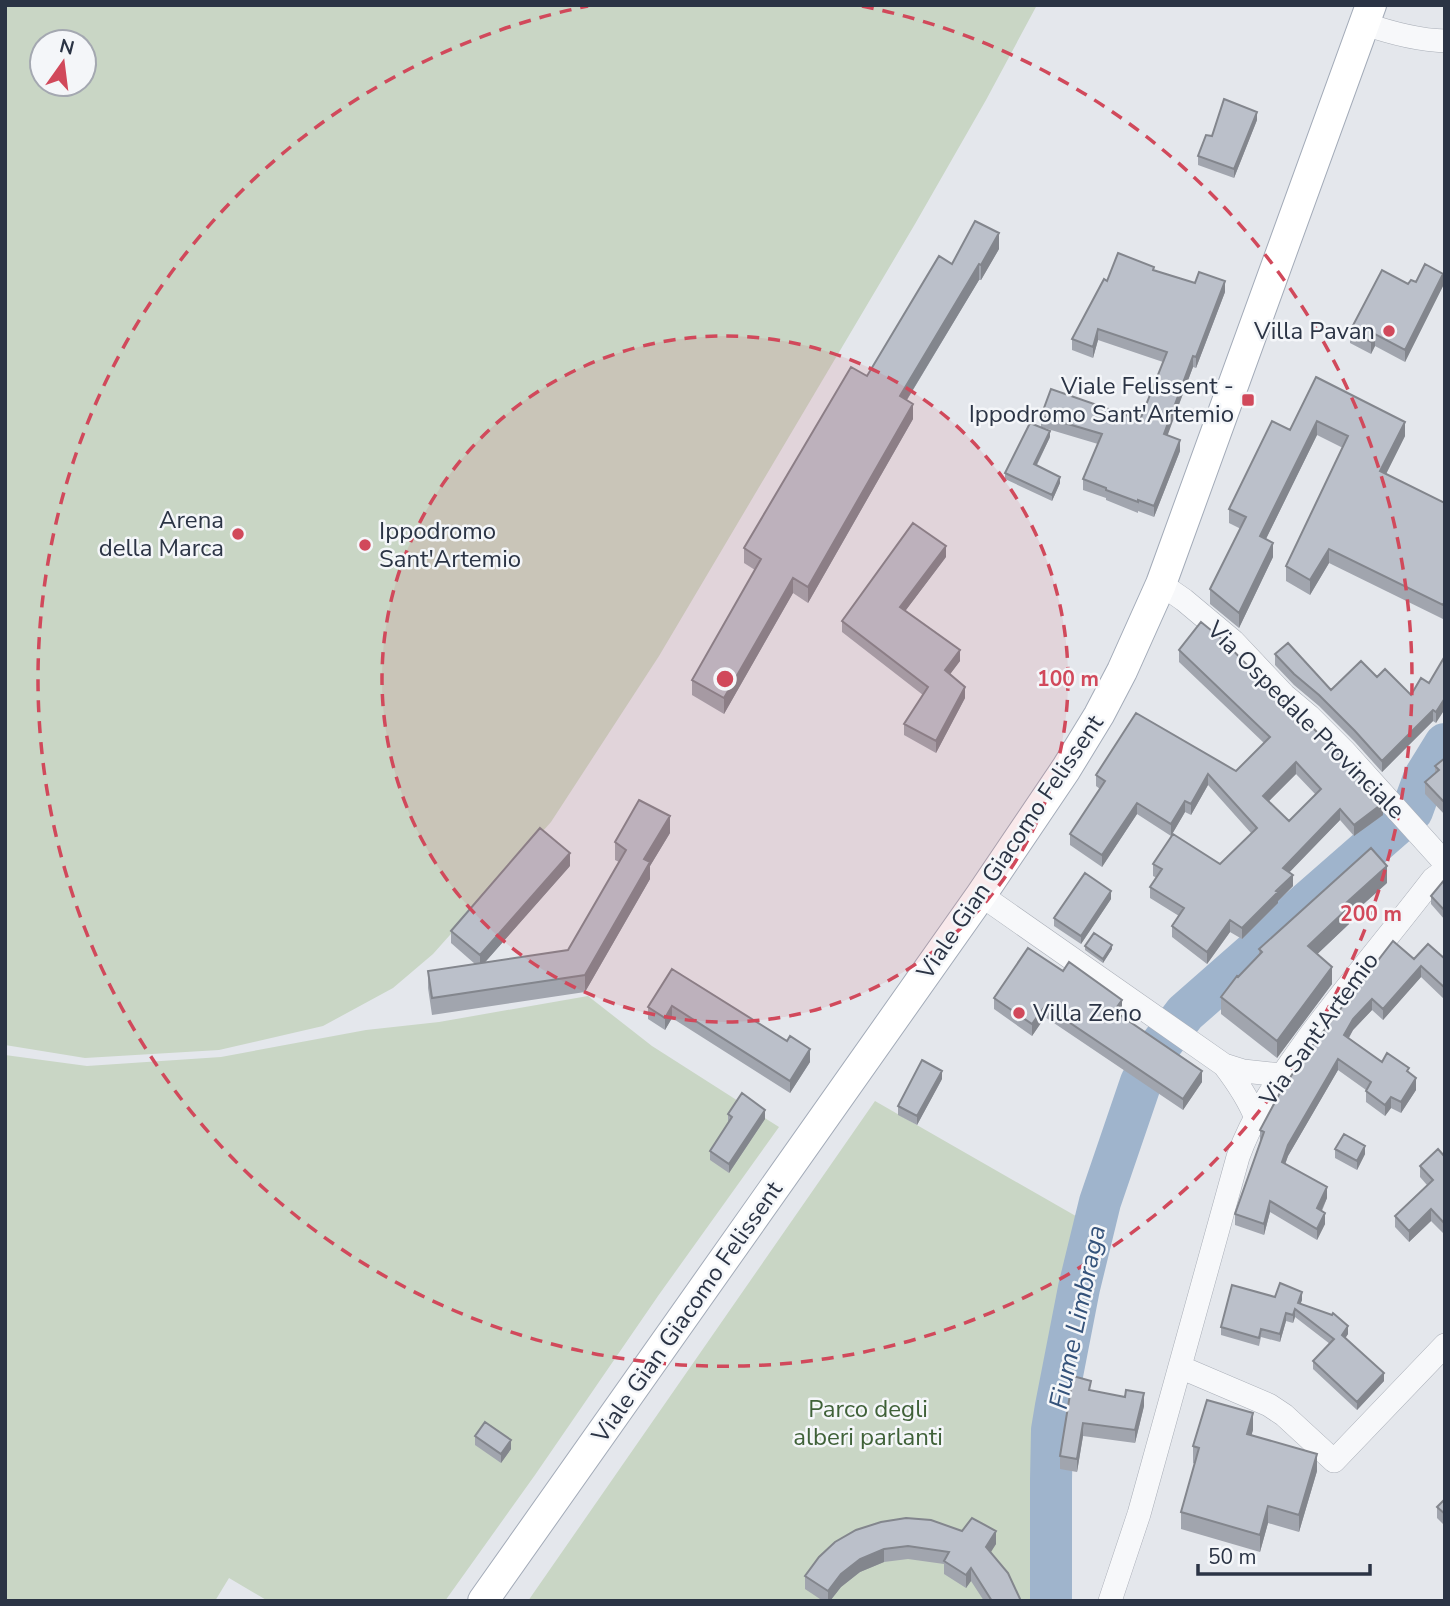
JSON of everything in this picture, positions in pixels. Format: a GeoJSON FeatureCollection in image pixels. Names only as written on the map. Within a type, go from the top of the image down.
{"type":"FeatureCollection","features":[{"type":"Feature","properties":{"kind":"main road","name":"Viale Gian Giacomo Felissent"},"geometry":{"type":"LineString","coordinates":[[483,1601],[981,895],[1099,715],[1161,584],[1368,14]]}},
{"type":"Feature","properties":{"kind":"street"},"geometry":{"type":"LineString","coordinates":[[1368,14],[1392,33],[1430,41],[1445,41]]}},
{"type":"Feature","properties":{"kind":"street","name":"Via Ospedale Provinciale"},"geometry":{"type":"LineString","coordinates":[[1161,584],[1233,641],[1284,695],[1345,752],[1445,863]]}},
{"type":"Feature","properties":{"kind":"street","name":"Via Sant'Artemio"},"geometry":{"type":"LineString","coordinates":[[1110,1601],[1139,1514],[1245,1139],[1282,1074],[1359,971],[1433,879],[1445,870]]}},
{"type":"Feature","properties":{"kind":"street"},"geometry":{"type":"LineString","coordinates":[[981,895],[1224,1065],[1241,1087],[1256,1118]]}},
{"type":"Feature","properties":{"kind":"street"},"geometry":{"type":"LineString","coordinates":[[1224,1065],[1243,1071],[1282,1074]]}},
{"type":"Feature","properties":{"kind":"street"},"geometry":{"type":"LineString","coordinates":[[1180,1367],[1269,1405],[1284,1415],[1334,1461],[1445,1345]]}},
{"type":"Feature","properties":{"kind":"green space","name":"Ippodromo Sant'Artemio"},"geometry":{"type":"Polygon","coordinates":[[[5,5],[1037,5],[915,224],[659,656],[551,822],[433,954],[393,988],[323,1026],[219,1050],[85,1058],[5,1045],[5,5]]]}},
{"type":"Feature","properties":{"kind":"green space"},"geometry":{"type":"Polygon","coordinates":[[[588,996],[652,1046],[779,1127],[445,1601],[268,1601],[229,1578],[215,1601],[5,1601],[5,1055],[87,1066],[221,1057],[366,1030],[439,1022],[588,996]]]}},
{"type":"Feature","properties":{"kind":"green space","name":"Parco degli alberi parlanti"},"geometry":{"type":"Polygon","coordinates":[[[875,1101],[1081,1219],[1059,1321],[1048,1398],[1044,1468],[1044,1601],[528,1601],[875,1101]]]}},
{"type":"Feature","properties":{"kind":"building"},"geometry":{"type":"Polygon","coordinates":[[[1224,99],[1257,112],[1234,169],[1198,156],[1206,135],[1212,136],[1224,99]]]}},
{"type":"Feature","properties":{"kind":"building"},"geometry":{"type":"Polygon","coordinates":[[[975,221],[999,233],[900,396],[913,404],[808,587],[793,578],[724,698],[692,680],[761,559],[744,548],[851,367],[867,376],[939,256],[952,264],[975,221]]]}},
{"type":"Feature","properties":{"kind":"building"},"geometry":{"type":"Polygon","coordinates":[[[1118,253],[1154,267],[1153,270],[1195,283],[1199,272],[1225,281],[1164,434],[1180,440],[1154,506],[1106,490],[1083,479],[1102,434],[1041,416],[1051,389],[1140,420],[1167,352],[1098,329],[1093,347],[1072,339],[1104,279],[1107,281],[1118,253]]]}},
{"type":"Feature","properties":{"kind":"building"},"geometry":{"type":"Polygon","coordinates":[[[1425,264],[1443,274],[1405,350],[1375,334],[1371,342],[1350,331],[1382,270],[1408,284],[1411,280],[1416,282],[1425,264]]]}},
{"type":"Feature","properties":{"kind":"building"},"geometry":{"type":"Polygon","coordinates":[[[1316,377],[1405,422],[1380,471],[1445,503],[1443,605],[1329,549],[1310,580],[1286,566],[1348,436],[1317,421],[1260,536],[1273,543],[1239,613],[1210,589],[1246,517],[1229,509],[1272,421],[1290,430],[1316,377]]]}},
{"type":"Feature","properties":{"kind":"building"},"geometry":{"type":"Polygon","coordinates":[[[1030,423],[1050,431],[1034,464],[1060,477],[1052,495],[1005,473],[1030,423]]]}},
{"type":"Feature","properties":{"kind":"building"},"geometry":{"type":"Polygon","coordinates":[[[913,523],[946,546],[900,607],[960,650],[945,670],[965,687],[936,741],[904,724],[928,687],[842,621],[913,523]]]}},
{"type":"Feature","properties":{"kind":"building"},"geometry":{"type":"Polygon","coordinates":[[[1201,622],[1300,715],[1383,803],[1354,825],[1340,809],[1283,868],[1293,875],[1276,891],[1278,892],[1242,928],[1230,920],[1207,952],[1172,926],[1184,908],[1150,887],[1162,869],[1153,864],[1173,834],[1220,864],[1257,828],[1208,774],[1191,804],[1185,801],[1171,824],[1137,803],[1102,855],[1070,834],[1105,781],[1096,775],[1136,713],[1236,771],[1270,737],[1179,650],[1201,622]],[[1296,762],[1263,796],[1289,821],[1321,789],[1296,762]]]}},
{"type":"Feature","properties":{"kind":"building"},"geometry":{"type":"Polygon","coordinates":[[[1288,643],[1331,690],[1361,661],[1377,677],[1385,669],[1411,695],[1421,678],[1429,683],[1445,656],[1445,698],[1436,712],[1433,710],[1382,761],[1319,695],[1275,654],[1288,643]]]}},
{"type":"Feature","properties":{"kind":"building"},"geometry":{"type":"Polygon","coordinates":[[[1445,758],[1445,803],[1425,782],[1439,770],[1435,766],[1445,758]]]}},
{"type":"Feature","properties":{"kind":"building"},"geometry":{"type":"Polygon","coordinates":[[[639,800],[670,816],[644,859],[650,862],[585,975],[432,998],[428,971],[568,950],[626,850],[615,842],[639,800]]]}},
{"type":"Feature","properties":{"kind":"building"},"geometry":{"type":"Polygon","coordinates":[[[540,828],[570,853],[480,955],[451,931],[540,828]]]}},
{"type":"Feature","properties":{"kind":"building"},"geometry":{"type":"Polygon","coordinates":[[[1371,848],[1387,866],[1345,904],[1349,907],[1308,946],[1332,967],[1277,1041],[1221,997],[1237,976],[1262,952],[1259,949],[1371,848]]]}},
{"type":"Feature","properties":{"kind":"building"},"geometry":{"type":"Polygon","coordinates":[[[1085,873],[1111,891],[1081,936],[1054,918],[1085,873]]]}},
{"type":"Feature","properties":{"kind":"building"},"geometry":{"type":"Polygon","coordinates":[[[1445,879],[1445,911],[1431,896],[1445,879]]]}},
{"type":"Feature","properties":{"kind":"building"},"geometry":{"type":"Polygon","coordinates":[[[1094,933],[1112,945],[1103,959],[1085,946],[1094,933]]]}},
{"type":"Feature","properties":{"kind":"building"},"geometry":{"type":"Polygon","coordinates":[[[1393,941],[1414,959],[1428,944],[1445,959],[1445,988],[1421,966],[1383,1009],[1372,999],[1353,1019],[1344,1035],[1382,1062],[1387,1053],[1409,1068],[1407,1071],[1416,1078],[1401,1102],[1391,1097],[1385,1105],[1366,1091],[1371,1082],[1338,1059],[1288,1145],[1282,1162],[1327,1187],[1317,1208],[1325,1213],[1317,1229],[1270,1201],[1264,1224],[1235,1214],[1264,1132],[1260,1130],[1282,1089],[1393,941]]]}},
{"type":"Feature","properties":{"kind":"building"},"geometry":{"type":"Polygon","coordinates":[[[1028,948],[1063,971],[1069,962],[1122,1000],[1114,1011],[1202,1071],[1183,1099],[1045,1006],[1032,1024],[994,998],[1028,948]]]}},
{"type":"Feature","properties":{"kind":"building"},"geometry":{"type":"Polygon","coordinates":[[[672,969],[787,1041],[790,1036],[810,1049],[790,1081],[672,1006],[665,1018],[648,1007],[672,969]]]}},
{"type":"Feature","properties":{"kind":"building"},"geometry":{"type":"Polygon","coordinates":[[[922,1060],[942,1071],[917,1116],[898,1106],[922,1060]]]}},
{"type":"Feature","properties":{"kind":"building"},"geometry":{"type":"Polygon","coordinates":[[[742,1093],[765,1110],[729,1164],[710,1151],[732,1117],[728,1114],[742,1093]]]}},
{"type":"Feature","properties":{"kind":"building"},"geometry":{"type":"Polygon","coordinates":[[[1344,1134],[1365,1146],[1357,1161],[1335,1149],[1344,1134]]]}},
{"type":"Feature","properties":{"kind":"building"},"geometry":{"type":"Polygon","coordinates":[[[1438,1149],[1445,1157],[1445,1224],[1431,1209],[1409,1231],[1395,1216],[1433,1180],[1420,1166],[1438,1149]]]}},
{"type":"Feature","properties":{"kind":"building"},"geometry":{"type":"Polygon","coordinates":[[[1280,1283],[1302,1292],[1298,1303],[1332,1315],[1333,1313],[1348,1326],[1342,1335],[1384,1373],[1357,1402],[1313,1361],[1334,1339],[1295,1309],[1293,1315],[1286,1313],[1280,1334],[1261,1329],[1259,1338],[1221,1327],[1232,1285],[1275,1297],[1280,1283]]]}},
{"type":"Feature","properties":{"kind":"building"},"geometry":{"type":"Polygon","coordinates":[[[1073,1376],[1091,1381],[1089,1390],[1125,1397],[1126,1390],[1144,1393],[1135,1430],[1083,1423],[1077,1459],[1060,1456],[1073,1376]]]}},
{"type":"Feature","properties":{"kind":"building"},"geometry":{"type":"Polygon","coordinates":[[[1207,1400],[1253,1413],[1247,1434],[1317,1454],[1299,1515],[1268,1506],[1260,1535],[1181,1512],[1199,1448],[1193,1446],[1207,1400]]]}},
{"type":"Feature","properties":{"kind":"building"},"geometry":{"type":"Polygon","coordinates":[[[485,1422],[511,1440],[501,1454],[475,1436],[485,1422]]]}},
{"type":"Feature","properties":{"kind":"building"},"geometry":{"type":"Polygon","coordinates":[[[1445,1499],[1445,1514],[1437,1507],[1445,1499]]]}},
{"type":"Feature","properties":{"kind":"building"},"geometry":{"type":"Polygon","coordinates":[[[906,1518],[931,1520],[962,1531],[972,1518],[996,1531],[986,1547],[1008,1573],[1021,1601],[992,1601],[971,1568],[966,1575],[944,1561],[949,1552],[908,1546],[884,1549],[860,1559],[841,1574],[828,1591],[805,1576],[835,1542],[856,1530],[906,1518]]]}},
{"type":"Feature","properties":{"kind":"waterway","name":"Fiume Limbraga"},"geometry":{"type":"LineString","coordinates":[[1156,1051],[1185,1013],[1412,811],[1424,778],[1445,744]]}},
{"type":"Feature","properties":{"kind":"waterway","name":"Fiume Limbraga"},"geometry":{"type":"LineString","coordinates":[[1051,1601],[1052,1430],[1056,1406],[1079,1288],[1100,1202],[1141,1082]]}},
{"type":"Feature","properties":{"kind":"place","name":"Villa Pavan"},"geometry":{"type":"Point","coordinates":[1389,331]}},
{"type":"Feature","properties":{"kind":"place","name":"Viale Felissent - Ippodromo Sant'Artemio"},"geometry":{"type":"Point","coordinates":[1248,400]}},
{"type":"Feature","properties":{"kind":"place","name":"Arena della Marca"},"geometry":{"type":"Point","coordinates":[238,534]}},
{"type":"Feature","properties":{"kind":"place","name":"Ippodromo Sant'Artemio"},"geometry":{"type":"Point","coordinates":[365,545]}},
{"type":"Feature","properties":{"kind":"place","name":"Villa Zeno"},"geometry":{"type":"Point","coordinates":[1019,1013]}}]}
